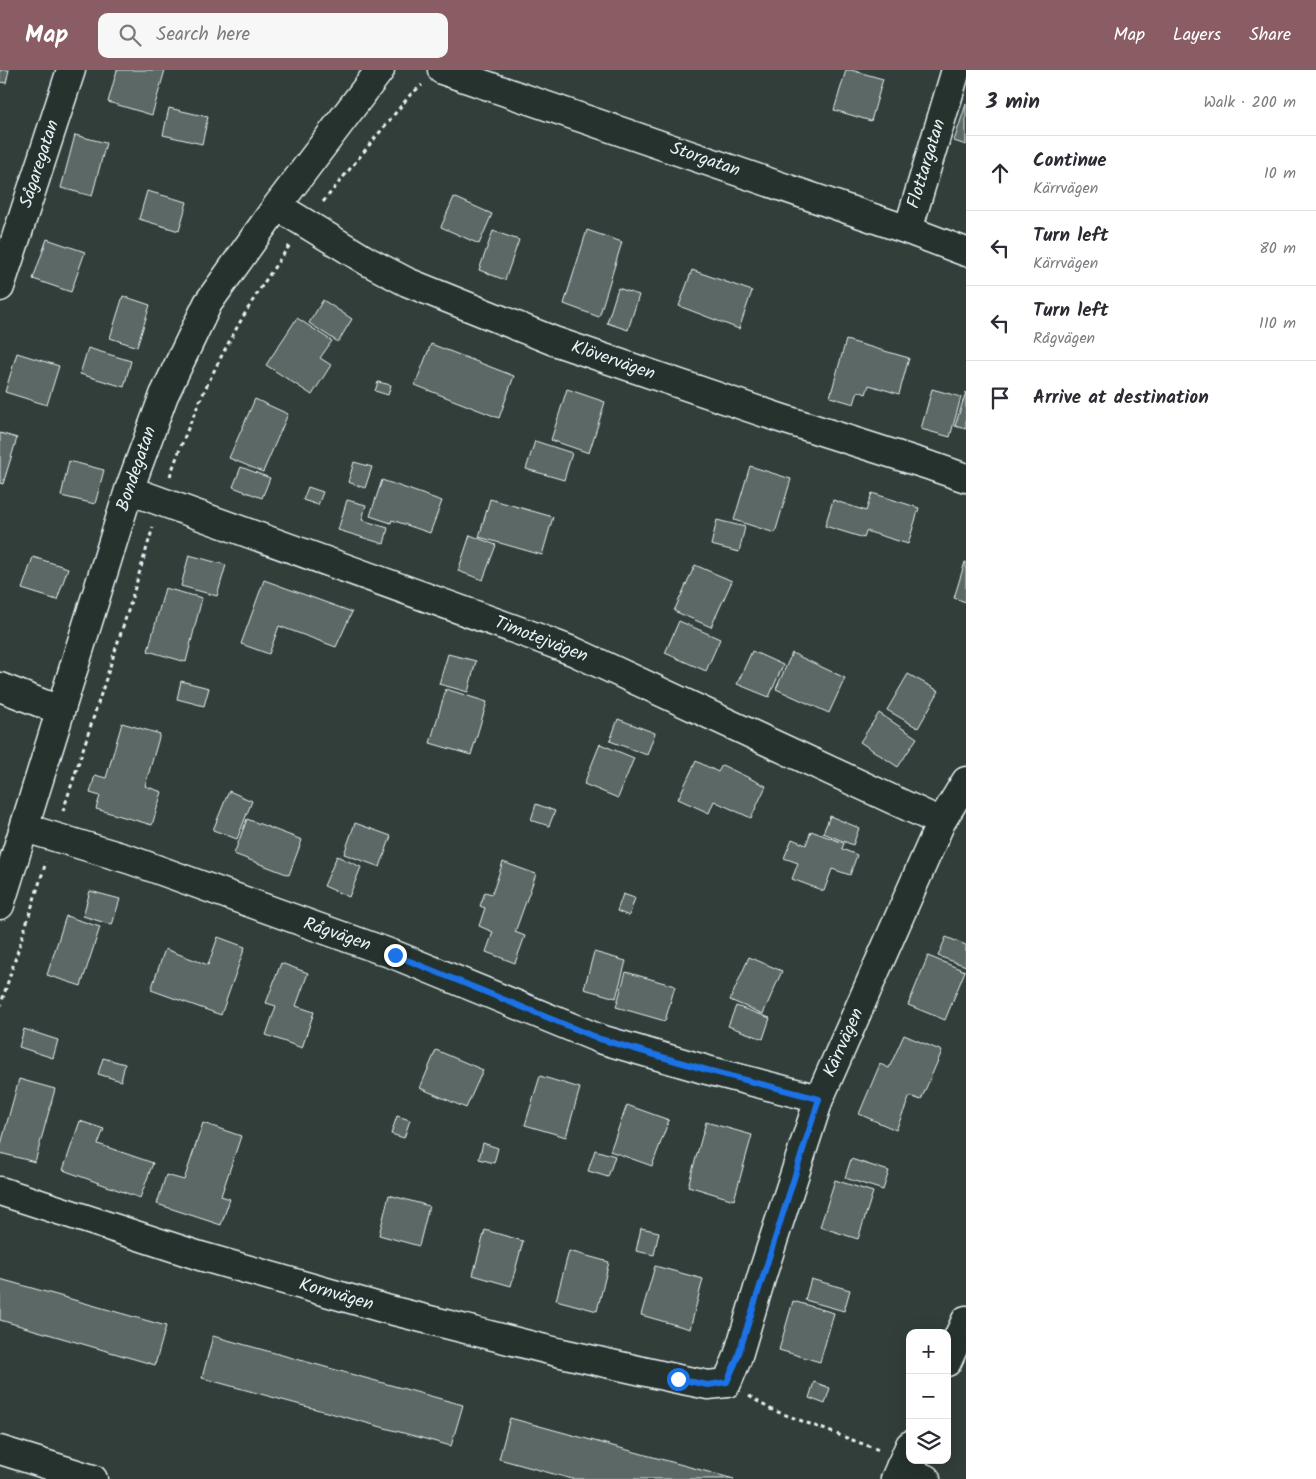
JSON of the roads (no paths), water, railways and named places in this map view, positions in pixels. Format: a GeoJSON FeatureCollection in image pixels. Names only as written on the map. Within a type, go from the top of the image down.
{"type":"FeatureCollection","features":[{"type":"Feature","properties":{"kind":"street","name":"Sågaregatan"},"geometry":{"type":"LineString","coordinates":[[0,287],[71,70]]}},
{"type":"Feature","properties":{"kind":"street","name":"Storgatan"},"geometry":{"type":"LineString","coordinates":[[442,70],[908,230],[966,252]]}},
{"type":"Feature","properties":{"kind":"street","name":"Flottargatan"},"geometry":{"type":"LineString","coordinates":[[908,230],[956,70]]}},
{"type":"Feature","properties":{"kind":"street","name":"Bondegatan"},"geometry":{"type":"LineString","coordinates":[[0,905],[59,710],[129,490],[164,395],[208,304],[277,206],[376,76]]}},
{"type":"Feature","properties":{"kind":"street","name":"Klövervägen"},"geometry":{"type":"LineString","coordinates":[[277,206],[367,261],[407,282],[554,341],[732,402],[966,478]]}},
{"type":"Feature","properties":{"kind":"street","name":"Timotejvägen"},"geometry":{"type":"LineString","coordinates":[[129,490],[575,652],[941,822]]}},
{"type":"Feature","properties":{"kind":"street"},"geometry":{"type":"LineString","coordinates":[[0,687],[59,710]]}},
{"type":"Feature","properties":{"kind":"street","name":"Kärrvägen"},"geometry":{"type":"LineString","coordinates":[[678,1379],[708,1385],[727,1382],[737,1359],[819,1099],[941,822],[966,781]]}},
{"type":"Feature","properties":{"kind":"street","name":"Rågvägen"},"geometry":{"type":"LineString","coordinates":[[24,828],[139,863],[395,955],[600,1039],[707,1070],[819,1099]]}},
{"type":"Feature","properties":{"kind":"street","name":"Kornvägen"},"geometry":{"type":"LineString","coordinates":[[0,1191],[200,1256],[386,1309],[538,1348],[678,1379]]}},
{"type":"Feature","properties":{"kind":"street"},"geometry":{"type":"LineString","coordinates":[[951,1353],[966,1320]]}},
{"type":"Feature","properties":{"kind":"street"},"geometry":{"type":"LineString","coordinates":[[0,1450],[93,1479]]}},
{"type":"Feature","properties":{"kind":"street"},"geometry":{"type":"LineString","coordinates":[[903,1460],[926,1479]]}}]}
